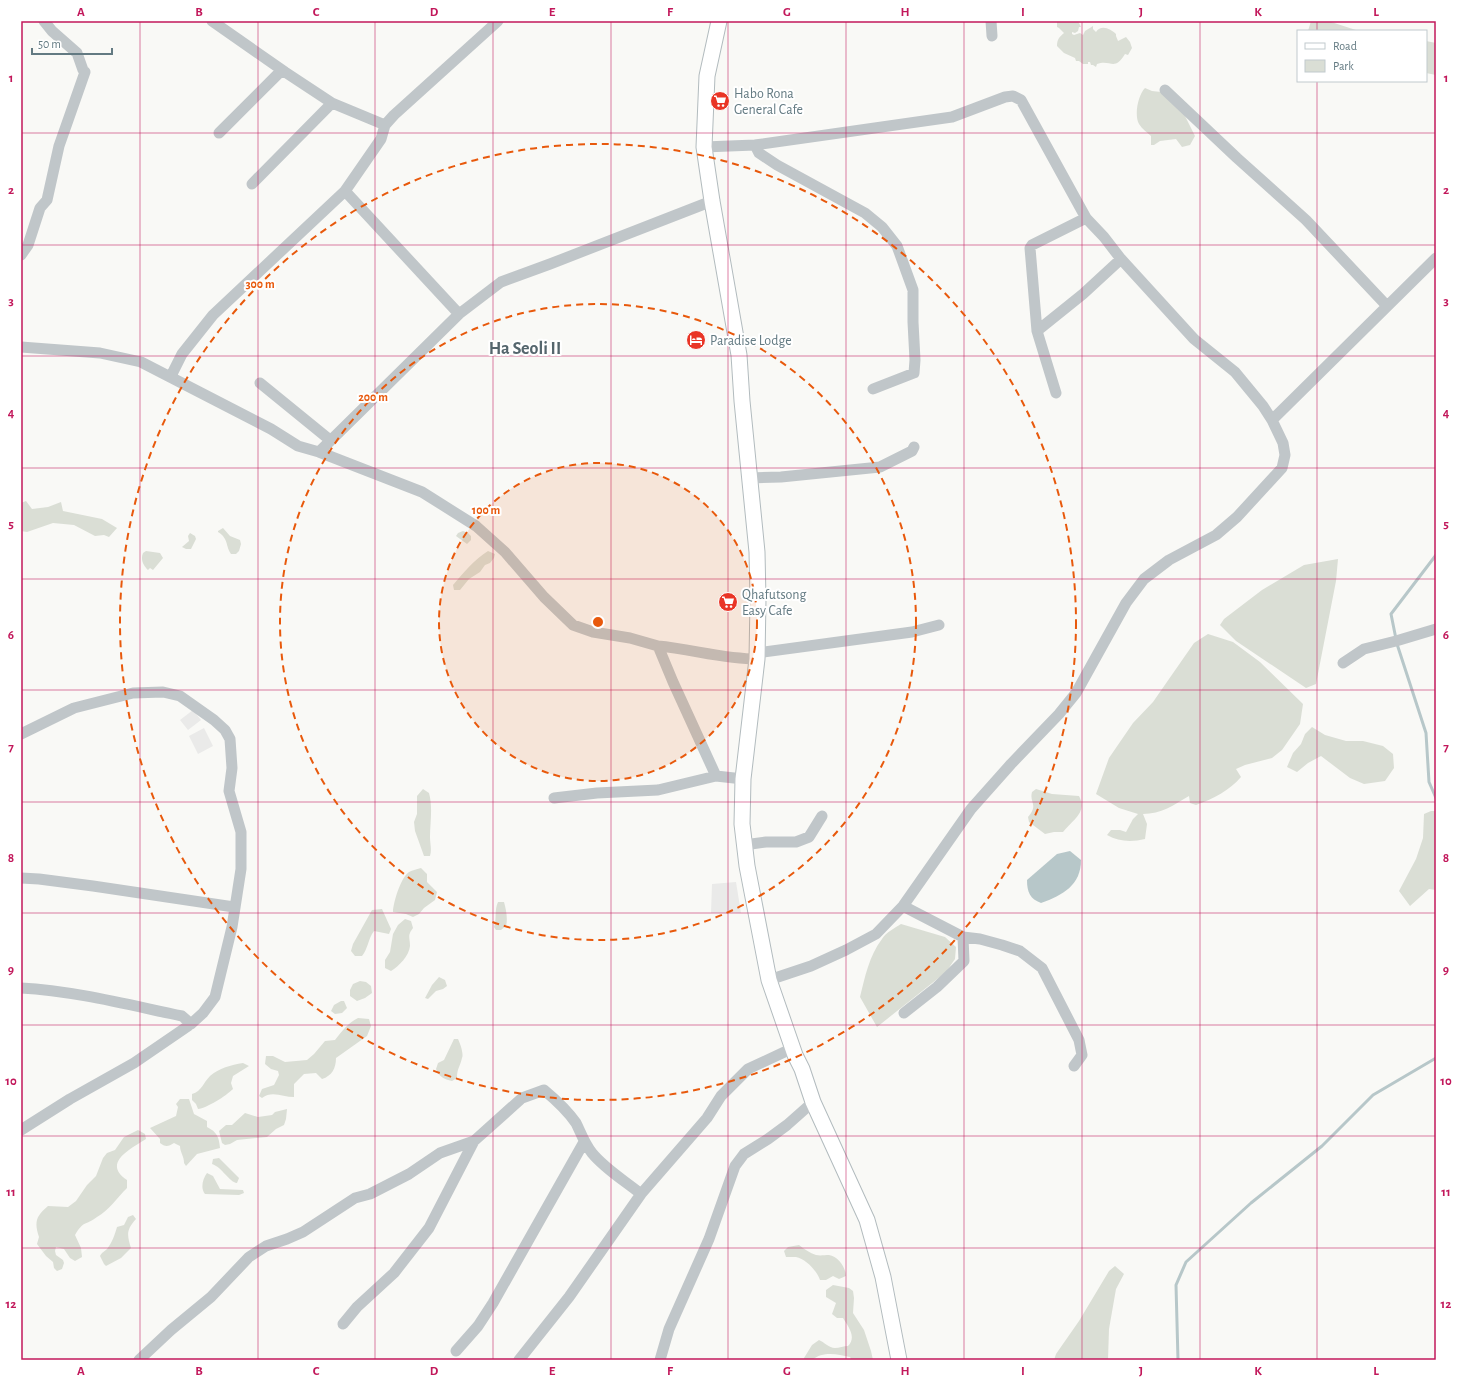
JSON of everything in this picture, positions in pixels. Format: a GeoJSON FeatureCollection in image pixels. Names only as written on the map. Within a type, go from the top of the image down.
{"type":"FeatureCollection","features":[{"type":"Feature","properties":{"kind":"main road"},"geometry":{"type":"LineString","coordinates":[[719,21],[707,76],[704,147],[739,355],[749,478],[757,552],[759,618],[757,656],[743,780],[742,824],[746,866],[769,980],[814,1102],[867,1220],[883,1277],[899,1360]]}},
{"type":"Feature","properties":{"kind":"street"},"geometry":{"type":"LineString","coordinates":[[21,255],[28,245],[40,208],[47,200],[59,146],[84,71],[77,53],[52,31],[44,21]]}},
{"type":"Feature","properties":{"kind":"street"},"geometry":{"type":"LineString","coordinates":[[212,21],[332,103],[385,125]]}},
{"type":"Feature","properties":{"kind":"street"},"geometry":{"type":"LineString","coordinates":[[171,376],[182,354],[214,315],[345,191],[381,140],[385,125],[498,21]]}},
{"type":"Feature","properties":{"kind":"street"},"geometry":{"type":"LineString","coordinates":[[991,21],[992,36]]}},
{"type":"Feature","properties":{"kind":"street"},"geometry":{"type":"LineString","coordinates":[[219,134],[282,70]]}},
{"type":"Feature","properties":{"kind":"street"},"geometry":{"type":"LineString","coordinates":[[1165,90],[1236,158],[1306,220],[1387,306]]}},
{"type":"Feature","properties":{"kind":"street"},"geometry":{"type":"LineString","coordinates":[[704,147],[754,145],[952,117],[1005,97],[1013,96],[1021,100],[1086,218],[1194,339],[1235,372],[1263,406],[1272,420],[1283,443],[1285,455],[1282,468],[1237,517],[1216,535],[1169,560],[1144,579],[1126,603],[1076,693],[1059,714],[1011,764],[971,810],[902,906],[876,934],[846,950],[810,966],[769,980]]}},
{"type":"Feature","properties":{"kind":"street"},"geometry":{"type":"LineString","coordinates":[[252,184],[332,103]]}},
{"type":"Feature","properties":{"kind":"street"},"geometry":{"type":"LineString","coordinates":[[754,145],[759,153],[777,165],[865,213],[882,227],[897,246],[913,290],[914,373],[874,388]]}},
{"type":"Feature","properties":{"kind":"street"},"geometry":{"type":"LineString","coordinates":[[345,191],[459,314]]}},
{"type":"Feature","properties":{"kind":"street"},"geometry":{"type":"LineString","coordinates":[[319,452],[459,314],[501,282],[712,200]]}},
{"type":"Feature","properties":{"kind":"street"},"geometry":{"type":"LineString","coordinates":[[1056,393],[1037,331],[1030,248],[1032,245],[1086,218]]}},
{"type":"Feature","properties":{"kind":"street"},"geometry":{"type":"LineString","coordinates":[[1272,420],[1436,258]]}},
{"type":"Feature","properties":{"kind":"street"},"geometry":{"type":"LineString","coordinates":[[1037,331],[1083,294],[1121,259]]}},
{"type":"Feature","properties":{"kind":"street"},"geometry":{"type":"LineString","coordinates":[[21,347],[100,353],[141,362],[171,376],[271,429],[298,446],[319,452],[422,492],[476,526],[505,552],[544,597],[573,625],[593,632],[630,638],[658,646],[683,648],[723,657],[757,656],[912,632],[939,625]]}},
{"type":"Feature","properties":{"kind":"street"},"geometry":{"type":"LineString","coordinates":[[260,382],[330,440]]}},
{"type":"Feature","properties":{"kind":"street"},"geometry":{"type":"LineString","coordinates":[[749,478],[781,478],[880,467],[912,451],[914,447]]}},
{"type":"Feature","properties":{"kind":"street"},"geometry":{"type":"LineString","coordinates":[[1343,663],[1364,649],[1436,629]]}},
{"type":"Feature","properties":{"kind":"street"},"geometry":{"type":"LineString","coordinates":[[658,646],[716,776]]}},
{"type":"Feature","properties":{"kind":"street"},"geometry":{"type":"LineString","coordinates":[[21,734],[74,708],[133,693],[163,692],[180,696],[214,720],[225,730],[230,739],[232,768],[229,791],[240,832],[241,869],[232,927],[215,997],[203,1013],[191,1024],[134,1063],[21,1130]]}},
{"type":"Feature","properties":{"kind":"street"},"geometry":{"type":"LineString","coordinates":[[554,798],[596,793],[658,790],[716,776],[743,780]]}},
{"type":"Feature","properties":{"kind":"street"},"geometry":{"type":"LineString","coordinates":[[744,845],[766,842],[796,842],[809,837],[822,816]]}},
{"type":"Feature","properties":{"kind":"street"},"geometry":{"type":"LineString","coordinates":[[21,878],[93,886],[234,907]]}},
{"type":"Feature","properties":{"kind":"street"},"geometry":{"type":"LineString","coordinates":[[902,906],[962,936],[980,939],[1020,951],[1042,968],[1079,1040],[1082,1055],[1074,1066]]}},
{"type":"Feature","properties":{"kind":"street"},"geometry":{"type":"LineString","coordinates":[[904,1013],[937,987],[964,960],[962,936]]}},
{"type":"Feature","properties":{"kind":"street"},"geometry":{"type":"LineString","coordinates":[[21,988],[59,991],[182,1016],[191,1024]]}},
{"type":"Feature","properties":{"kind":"street"},"geometry":{"type":"LineString","coordinates":[[519,1360],[569,1297],[641,1194],[707,1118],[721,1096],[748,1069],[793,1048]]}},
{"type":"Feature","properties":{"kind":"street"},"geometry":{"type":"LineString","coordinates":[[343,1324],[357,1307],[394,1273],[429,1228],[474,1141],[522,1098],[544,1090],[559,1102],[576,1124],[584,1142],[593,1154],[606,1167],[641,1194]]}},
{"type":"Feature","properties":{"kind":"street"},"geometry":{"type":"LineString","coordinates":[[660,1360],[669,1329],[709,1239],[735,1166],[744,1154],[787,1125],[814,1102]]}},
{"type":"Feature","properties":{"kind":"street"},"geometry":{"type":"LineString","coordinates":[[146,1359],[171,1330],[211,1297],[249,1257],[266,1246],[303,1232],[355,1198],[377,1191],[409,1174],[440,1153],[474,1141]]}},
{"type":"Feature","properties":{"kind":"street"},"geometry":{"type":"LineString","coordinates":[[456,1352],[478,1326],[493,1304],[584,1142]]}},
{"type":"Feature","properties":{"kind":"shaded area"},"geometry":{"type":"Polygon","coordinates":[[[193,710],[201,720],[188,730],[180,720],[193,710]]]}},
{"type":"Feature","properties":{"kind":"shaded area"},"geometry":{"type":"Polygon","coordinates":[[[204,728],[213,746],[198,754],[189,736],[204,728]]]}},
{"type":"Feature","properties":{"kind":"shaded area"},"geometry":{"type":"Polygon","coordinates":[[[1070,851],[1081,860],[1078,876],[1074,882],[1069,888],[1049,900],[1041,903],[1034,899],[1030,894],[1027,880],[1057,854],[1070,851]]]}},
{"type":"Feature","properties":{"kind":"shaded area"},"geometry":{"type":"Polygon","coordinates":[[[736,882],[741,913],[711,913],[712,884],[736,882]]]}},
{"type":"Feature","properties":{"kind":"green space"},"geometry":{"type":"Polygon","coordinates":[[[1057,21],[1078,21],[1081,27],[1079,27],[1078,31],[1075,33],[1072,32],[1074,35],[1080,33],[1083,35],[1085,31],[1093,26],[1093,29],[1096,32],[1101,28],[1109,29],[1116,34],[1118,41],[1126,37],[1132,48],[1128,55],[1125,54],[1115,64],[1102,63],[1097,64],[1096,67],[1091,65],[1090,62],[1088,62],[1088,64],[1083,64],[1064,53],[1057,46],[1057,42],[1064,33],[1057,27],[1057,21]]]}},
{"type":"Feature","properties":{"kind":"green space"},"geometry":{"type":"Polygon","coordinates":[[[1311,21],[1328,21],[1356,30],[1308,30],[1311,21]]]}},
{"type":"Feature","properties":{"kind":"green space"},"geometry":{"type":"Polygon","coordinates":[[[1427,41],[1436,43],[1436,75],[1427,73],[1427,41]]]}},
{"type":"Feature","properties":{"kind":"green space"},"geometry":{"type":"Polygon","coordinates":[[[1145,88],[1152,91],[1161,92],[1184,114],[1195,136],[1190,145],[1182,147],[1176,139],[1160,141],[1154,145],[1151,145],[1151,136],[1140,126],[1137,116],[1140,95],[1145,88]]]}},
{"type":"Feature","properties":{"kind":"green space"},"geometry":{"type":"Polygon","coordinates":[[[26,501],[32,509],[48,507],[61,502],[63,511],[102,519],[117,528],[109,537],[104,535],[95,536],[74,525],[53,523],[27,532],[21,531],[21,503],[26,501]]]}},
{"type":"Feature","properties":{"kind":"green space"},"geometry":{"type":"Polygon","coordinates":[[[223,528],[230,536],[240,540],[241,544],[239,551],[236,554],[231,554],[224,537],[218,532],[223,528]]]}},
{"type":"Feature","properties":{"kind":"green space"},"geometry":{"type":"Polygon","coordinates":[[[463,531],[471,536],[471,540],[467,544],[456,536],[458,533],[463,531]]]}},
{"type":"Feature","properties":{"kind":"green space"},"geometry":{"type":"Polygon","coordinates":[[[190,533],[195,536],[196,539],[191,549],[186,549],[182,547],[189,541],[188,536],[190,533]]]}},
{"type":"Feature","properties":{"kind":"green space"},"geometry":{"type":"Polygon","coordinates":[[[146,551],[160,553],[163,558],[153,570],[150,568],[148,570],[143,563],[142,556],[146,551]]]}},
{"type":"Feature","properties":{"kind":"green space"},"geometry":{"type":"Polygon","coordinates":[[[488,551],[495,554],[490,563],[485,565],[480,572],[469,579],[460,590],[454,590],[453,585],[461,575],[488,551]]]}},
{"type":"Feature","properties":{"kind":"green space"},"geometry":{"type":"Polygon","coordinates":[[[1338,559],[1336,581],[1316,684],[1306,688],[1236,641],[1220,625],[1224,619],[1262,590],[1304,565],[1338,559]]]}},
{"type":"Feature","properties":{"kind":"green space"},"geometry":{"type":"Polygon","coordinates":[[[1208,634],[1233,642],[1260,662],[1303,704],[1300,724],[1282,750],[1272,758],[1236,769],[1241,777],[1237,782],[1221,794],[1196,805],[1190,803],[1189,796],[1162,811],[1143,814],[1147,824],[1145,839],[1126,841],[1107,835],[1111,830],[1126,832],[1133,819],[1138,814],[1119,808],[1096,794],[1109,758],[1133,723],[1153,702],[1194,643],[1208,634]]]}},
{"type":"Feature","properties":{"kind":"green space"},"geometry":{"type":"Polygon","coordinates":[[[1312,727],[1325,735],[1346,741],[1363,741],[1383,746],[1393,754],[1394,768],[1385,781],[1364,784],[1350,778],[1321,756],[1308,763],[1297,772],[1287,767],[1293,753],[1301,744],[1305,734],[1312,727]]]}},
{"type":"Feature","properties":{"kind":"green space"},"geometry":{"type":"Polygon","coordinates":[[[423,789],[429,793],[431,804],[430,856],[424,856],[415,831],[414,822],[417,814],[417,796],[423,789]]]}},
{"type":"Feature","properties":{"kind":"green space"},"geometry":{"type":"Polygon","coordinates":[[[1036,789],[1052,794],[1079,796],[1082,807],[1080,812],[1063,832],[1045,834],[1029,822],[1028,817],[1033,809],[1031,796],[1032,792],[1036,789]]]}},
{"type":"Feature","properties":{"kind":"green space"},"geometry":{"type":"Polygon","coordinates":[[[1431,811],[1436,811],[1436,890],[1429,889],[1410,906],[1399,891],[1416,859],[1423,838],[1424,814],[1431,811]]]}},
{"type":"Feature","properties":{"kind":"green space"},"geometry":{"type":"Polygon","coordinates":[[[421,868],[427,874],[427,882],[437,892],[435,900],[424,908],[419,914],[413,917],[406,914],[393,912],[396,897],[403,879],[409,872],[421,868]]]}},
{"type":"Feature","properties":{"kind":"green space"},"geometry":{"type":"Polygon","coordinates":[[[498,902],[504,902],[507,920],[506,926],[501,930],[496,930],[494,927],[498,902]]]}},
{"type":"Feature","properties":{"kind":"green space"},"geometry":{"type":"Polygon","coordinates":[[[382,909],[391,929],[389,934],[374,931],[362,956],[355,956],[351,951],[353,944],[372,910],[382,909]]]}},
{"type":"Feature","properties":{"kind":"green space"},"geometry":{"type":"Polygon","coordinates":[[[405,919],[411,921],[413,928],[409,935],[409,950],[403,960],[391,971],[385,968],[385,960],[390,952],[393,934],[398,925],[405,919]]]}},
{"type":"Feature","properties":{"kind":"green space"},"geometry":{"type":"Polygon","coordinates":[[[901,924],[945,937],[956,947],[955,959],[946,972],[877,1027],[860,997],[868,967],[874,952],[886,934],[901,924]]]}},
{"type":"Feature","properties":{"kind":"green space"},"geometry":{"type":"Polygon","coordinates":[[[439,977],[445,980],[447,986],[436,991],[428,999],[425,998],[432,985],[439,977]]]}},
{"type":"Feature","properties":{"kind":"green space"},"geometry":{"type":"Polygon","coordinates":[[[360,981],[366,982],[371,986],[372,993],[357,1001],[350,996],[350,990],[353,984],[360,981]]]}},
{"type":"Feature","properties":{"kind":"green space"},"geometry":{"type":"Polygon","coordinates":[[[344,1001],[347,1008],[342,1013],[335,1014],[331,1011],[334,1005],[344,1001]]]}},
{"type":"Feature","properties":{"kind":"green space"},"geometry":{"type":"Polygon","coordinates":[[[358,1018],[369,1019],[371,1026],[367,1036],[336,1058],[331,1074],[322,1079],[316,1073],[304,1074],[294,1084],[294,1097],[274,1094],[270,1094],[262,1098],[259,1096],[262,1089],[274,1085],[279,1075],[278,1071],[271,1069],[265,1064],[266,1056],[273,1056],[285,1062],[307,1060],[325,1041],[335,1040],[348,1025],[358,1018]]]}},
{"type":"Feature","properties":{"kind":"green space"},"geometry":{"type":"Polygon","coordinates":[[[454,1039],[458,1039],[462,1048],[462,1056],[457,1078],[452,1081],[442,1077],[436,1069],[438,1063],[444,1060],[454,1039]]]}},
{"type":"Feature","properties":{"kind":"green space"},"geometry":{"type":"Polygon","coordinates":[[[243,1063],[249,1066],[233,1076],[231,1083],[233,1089],[216,1101],[198,1109],[192,1100],[192,1094],[198,1091],[210,1076],[217,1071],[243,1063]]]}},
{"type":"Feature","properties":{"kind":"green space"},"geometry":{"type":"Polygon","coordinates":[[[180,1099],[189,1099],[194,1114],[207,1121],[207,1127],[217,1135],[220,1148],[197,1154],[186,1166],[180,1146],[174,1143],[165,1146],[160,1143],[160,1139],[150,1128],[176,1116],[178,1107],[176,1104],[180,1099]]]}},
{"type":"Feature","properties":{"kind":"green space"},"geometry":{"type":"Polygon","coordinates":[[[287,1109],[284,1125],[276,1129],[267,1137],[237,1140],[225,1145],[222,1143],[219,1131],[226,1125],[232,1125],[245,1113],[258,1117],[272,1115],[275,1112],[287,1109]]]}},
{"type":"Feature","properties":{"kind":"green space"},"geometry":{"type":"Polygon","coordinates":[[[138,1130],[145,1134],[146,1139],[127,1151],[118,1162],[117,1168],[120,1174],[127,1180],[127,1188],[105,1211],[83,1225],[78,1230],[75,1235],[81,1248],[82,1257],[75,1261],[70,1258],[64,1249],[56,1247],[56,1255],[63,1260],[64,1263],[62,1269],[57,1271],[54,1268],[53,1262],[46,1256],[37,1244],[39,1237],[36,1223],[39,1216],[48,1206],[68,1207],[76,1201],[87,1185],[96,1176],[103,1158],[107,1153],[115,1150],[124,1137],[138,1130]]]}},
{"type":"Feature","properties":{"kind":"green space"},"geometry":{"type":"Polygon","coordinates":[[[219,1158],[239,1178],[237,1183],[231,1180],[219,1168],[212,1164],[213,1159],[219,1158]]]}},
{"type":"Feature","properties":{"kind":"green space"},"geometry":{"type":"Polygon","coordinates":[[[207,1173],[213,1176],[220,1189],[243,1190],[244,1193],[239,1195],[205,1194],[203,1192],[203,1183],[207,1173]]]}},
{"type":"Feature","properties":{"kind":"green space"},"geometry":{"type":"Polygon","coordinates":[[[133,1215],[136,1219],[130,1226],[128,1233],[131,1248],[121,1258],[106,1266],[100,1256],[110,1244],[117,1227],[124,1225],[128,1217],[133,1215]]]}},
{"type":"Feature","properties":{"kind":"green space"},"geometry":{"type":"Polygon","coordinates":[[[799,1245],[816,1255],[832,1256],[843,1266],[846,1276],[839,1279],[833,1276],[826,1280],[820,1280],[814,1269],[804,1260],[796,1257],[786,1257],[784,1251],[788,1247],[799,1245]]]}},
{"type":"Feature","properties":{"kind":"green space"},"geometry":{"type":"Polygon","coordinates":[[[1115,1266],[1124,1274],[1116,1289],[1109,1329],[1108,1360],[1054,1360],[1056,1354],[1079,1321],[1109,1271],[1115,1266]]]}},
{"type":"Feature","properties":{"kind":"green space"},"geometry":{"type":"Polygon","coordinates":[[[833,1285],[849,1288],[853,1291],[853,1313],[864,1330],[873,1360],[852,1360],[850,1357],[825,1354],[812,1360],[804,1360],[812,1345],[819,1340],[835,1348],[848,1346],[851,1343],[852,1335],[847,1324],[843,1318],[837,1318],[832,1314],[836,1303],[826,1297],[826,1290],[833,1285]]]}},
{"type":"Feature","properties":{"kind":"waterway"},"geometry":{"type":"LineString","coordinates":[[1396,639],[1391,614],[1436,555]]}},
{"type":"Feature","properties":{"kind":"waterway"},"geometry":{"type":"LineString","coordinates":[[1397,644],[1426,733],[1429,782],[1436,798]]}},
{"type":"Feature","properties":{"kind":"waterway"},"geometry":{"type":"LineString","coordinates":[[1178,1360],[1176,1285],[1186,1262],[1251,1203],[1322,1146],[1373,1095],[1436,1058]]}},
{"type":"Feature","properties":{"kind":"place","name":"Habo Rona General Cafe"},"geometry":{"type":"Point","coordinates":[720,101]}},
{"type":"Feature","properties":{"kind":"place","name":"Paradise Lodge"},"geometry":{"type":"Point","coordinates":[696,340]}},
{"type":"Feature","properties":{"kind":"place","name":"Qhafutsong Easy Cafe"},"geometry":{"type":"Point","coordinates":[728,602]}},
{"type":"Feature","properties":{"kind":"district","name":"Ha Seoli II"},"geometry":{"type":"Point","coordinates":[525,348]}}]}
